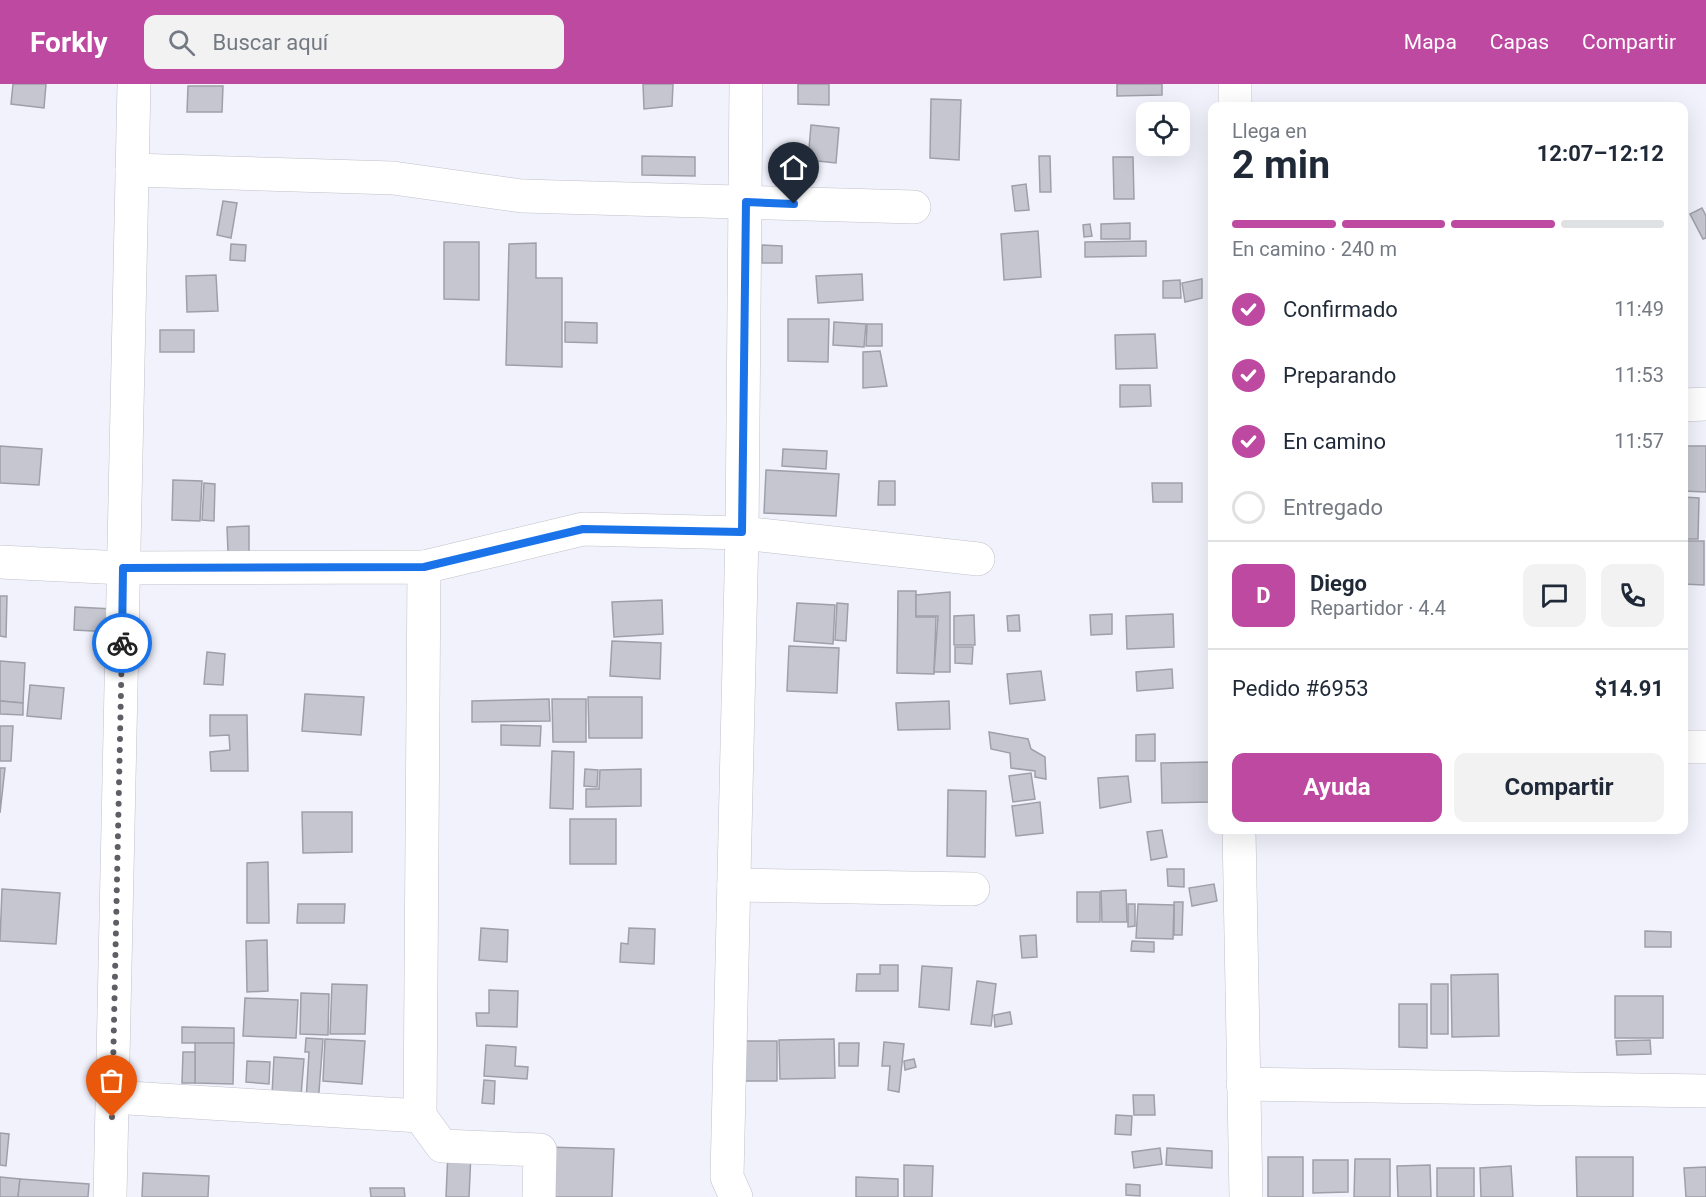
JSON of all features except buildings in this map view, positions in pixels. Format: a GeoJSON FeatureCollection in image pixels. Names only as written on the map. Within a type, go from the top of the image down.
{"type":"FeatureCollection","features":[{"type":"Feature","properties":{"kind":"street"},"geometry":{"type":"LineString","coordinates":[[110,1197],[134,84]]}},
{"type":"Feature","properties":{"kind":"street"},"geometry":{"type":"LineString","coordinates":[[736,1197],[727,1177],[742,532],[746,84]]}},
{"type":"Feature","properties":{"kind":"street"},"geometry":{"type":"LineString","coordinates":[[1235,84],[1235,102]]}},
{"type":"Feature","properties":{"kind":"street"},"geometry":{"type":"LineString","coordinates":[[132,170],[393,178],[522,196],[914,207]]}},
{"type":"Feature","properties":{"kind":"street"},"geometry":{"type":"LineString","coordinates":[[1688,405],[1706,404]]}},
{"type":"Feature","properties":{"kind":"street"},"geometry":{"type":"LineString","coordinates":[[0,562],[123,568],[424,567],[583,529],[742,532],[978,559]]}},
{"type":"Feature","properties":{"kind":"street"},"geometry":{"type":"LineString","coordinates":[[424,567],[420,1116],[441,1146],[540,1150],[539,1197]]}},
{"type":"Feature","properties":{"kind":"street"},"geometry":{"type":"LineString","coordinates":[[1688,747],[1706,747]]}},
{"type":"Feature","properties":{"kind":"street"},"geometry":{"type":"LineString","coordinates":[[1239,834],[1246,1197]]}},
{"type":"Feature","properties":{"kind":"street"},"geometry":{"type":"LineString","coordinates":[[734,885],[973,888]]}},
{"type":"Feature","properties":{"kind":"street"},"geometry":{"type":"LineString","coordinates":[[1243,1084],[1706,1091]]}},
{"type":"Feature","properties":{"kind":"street"},"geometry":{"type":"LineString","coordinates":[[112,1096],[420,1116]]}},
{"type":"Feature","properties":{"kind":"way so far"},"geometry":{"type":"LineString","coordinates":[[112,1117],[122,643]]}},
{"type":"Feature","properties":{"kind":"route"},"geometry":{"type":"LineString","coordinates":[[122,643],[123,568],[424,567],[583,529],[742,532],[746,202],[794,204]]}}]}
